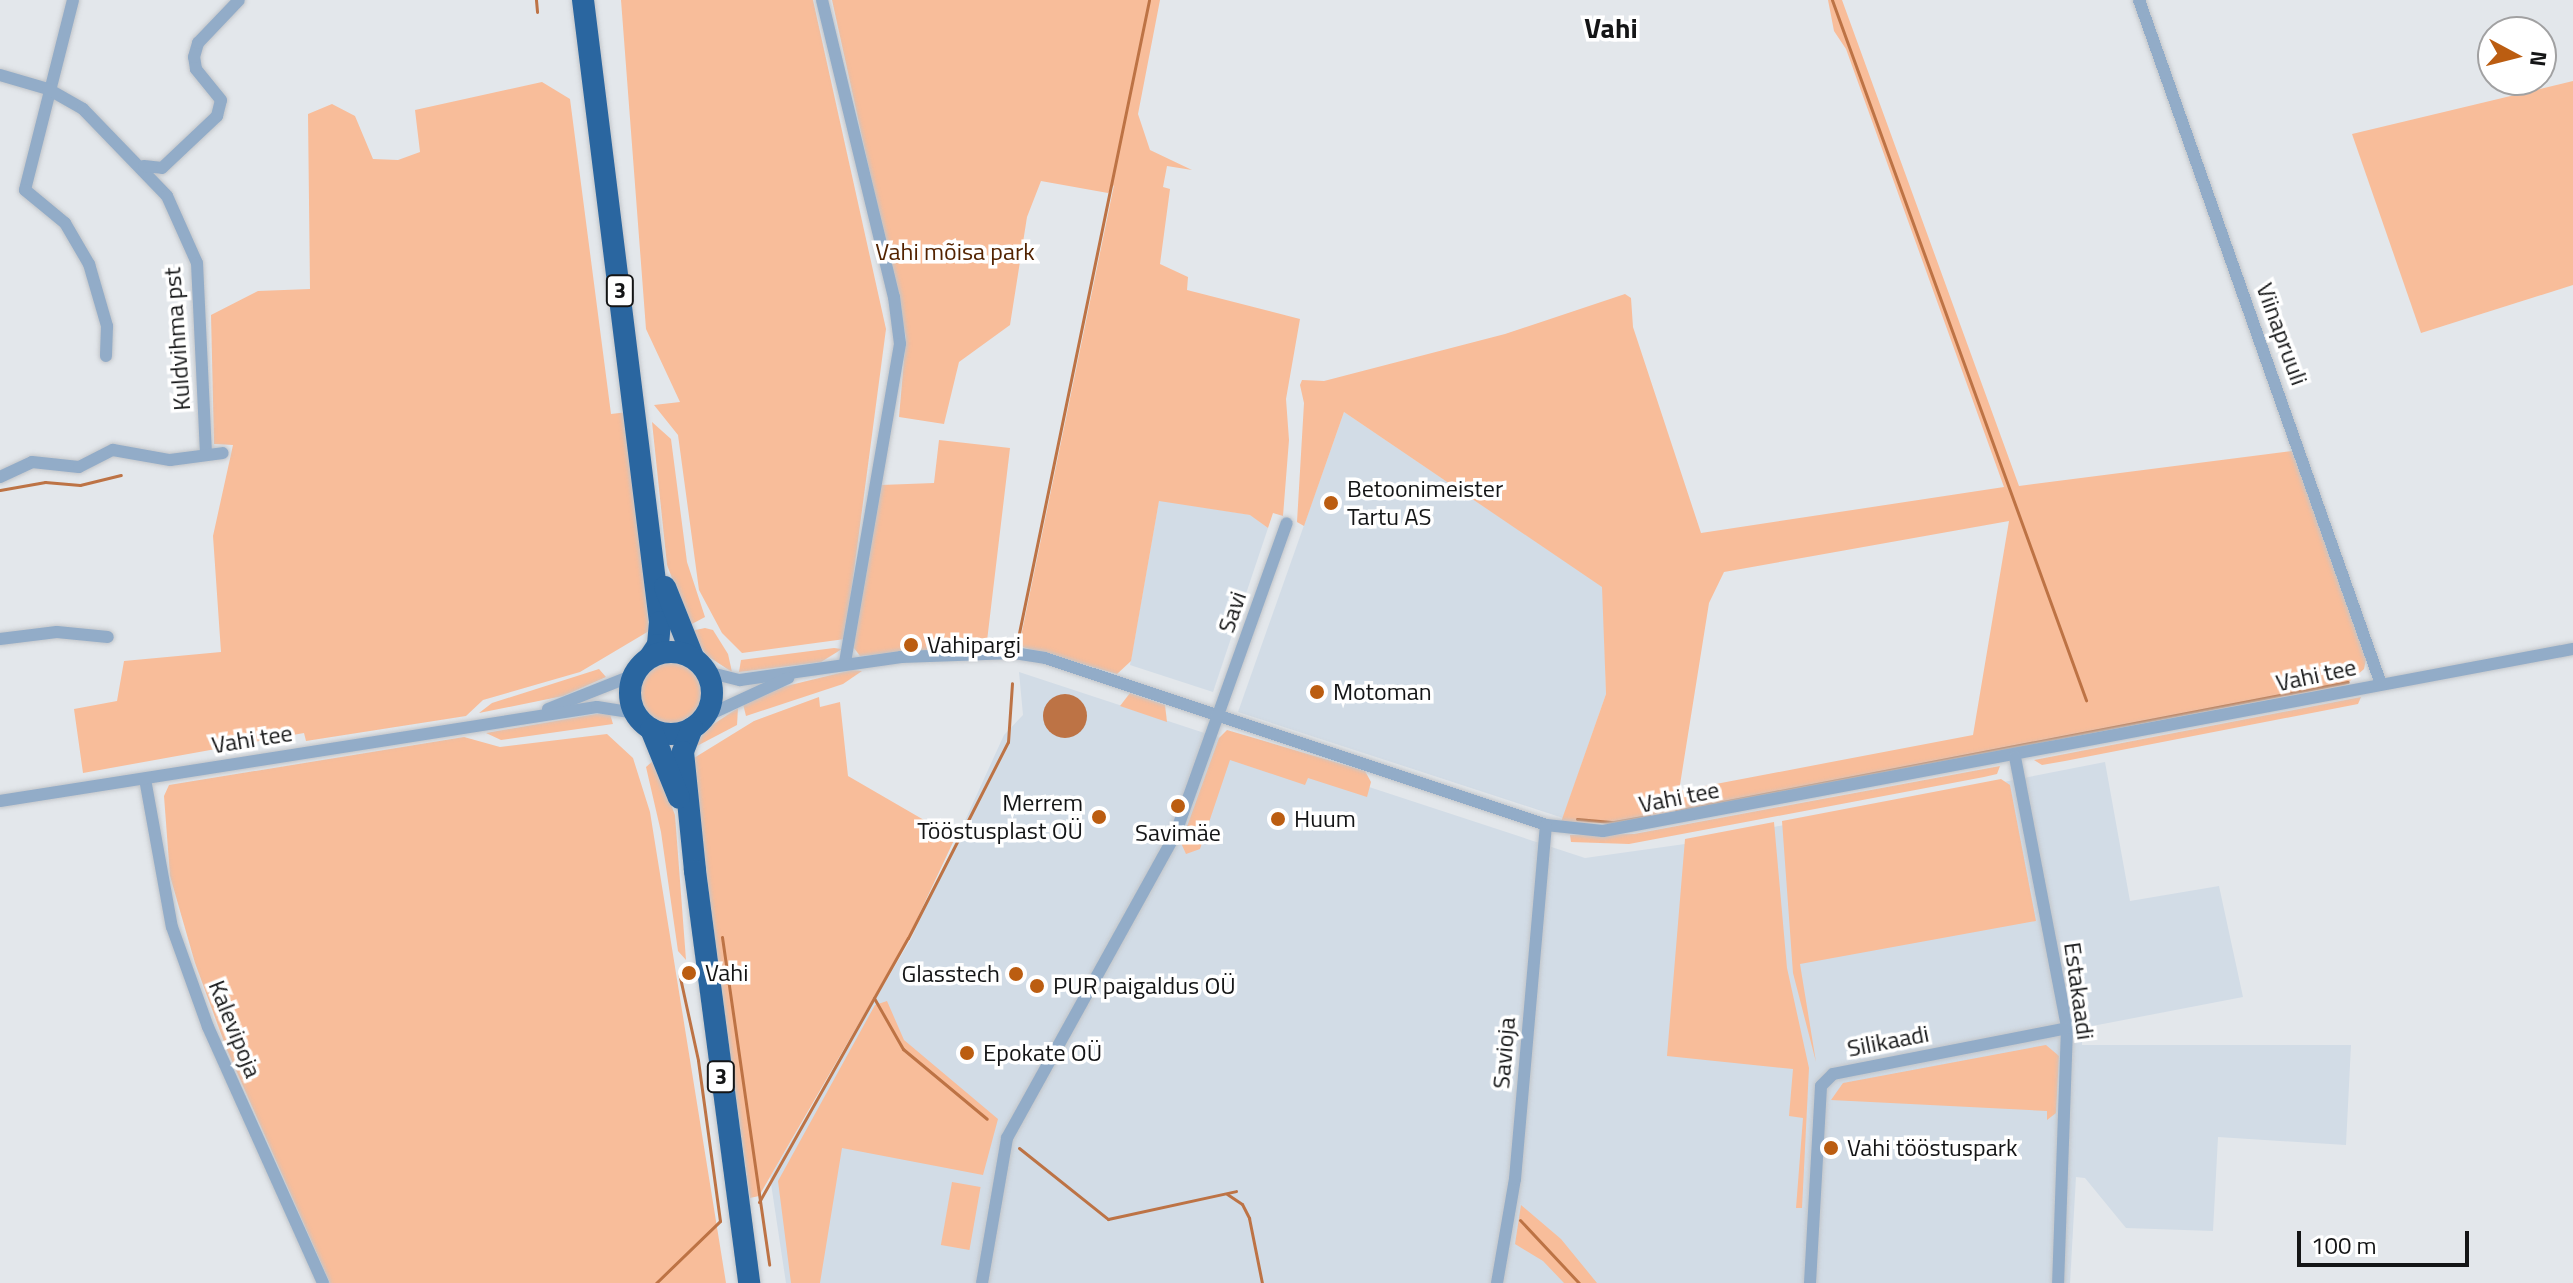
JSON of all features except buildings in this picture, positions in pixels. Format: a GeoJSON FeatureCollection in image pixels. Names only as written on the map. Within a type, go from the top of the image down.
{"type":"FeatureCollection","features":[{"type":"Feature","properties":{"kind":"highway"},"geometry":{"type":"LineString","coordinates":[[577,0],[590,55]]}},
{"type":"Feature","properties":{"kind":"highway","name":"3"},"geometry":{"type":"LineString","coordinates":[[583,0],[660,622],[658,645],[634,675],[630,687],[682,808],[695,871]]}},
{"type":"Feature","properties":{"kind":"highway","name":"3"},"geometry":{"type":"LineString","coordinates":[[650,527],[667,596],[712,695],[683,752],[695,871],[749,1283]]}},
{"type":"Feature","properties":{"kind":"highway"},"geometry":{"type":"LineString","coordinates":[[650,657],[672,651],[700,665]]}},
{"type":"Feature","properties":{"kind":"highway"},"geometry":{"type":"LineString","coordinates":[[643,721],[671,734],[698,723]]}},
{"type":"Feature","properties":{"kind":"street"},"geometry":{"type":"LineString","coordinates":[[73,0],[48,89],[25,190],[65,223],[89,264],[107,326],[106,356]]}},
{"type":"Feature","properties":{"kind":"street"},"geometry":{"type":"LineString","coordinates":[[141,164],[162,168],[217,116],[221,100],[196,69],[198,43],[239,0]]}},
{"type":"Feature","properties":{"kind":"street"},"geometry":{"type":"LineString","coordinates":[[822,0],[894,297],[900,344],[845,664]]}},
{"type":"Feature","properties":{"kind":"street","name":"Viinapruuli"},"geometry":{"type":"LineString","coordinates":[[2139,0],[2381,684]]}},
{"type":"Feature","properties":{"kind":"street","name":"Kuldvihma pst"},"geometry":{"type":"LineString","coordinates":[[0,75],[48,89],[83,109],[141,164],[167,196],[197,263],[206,455]]}},
{"type":"Feature","properties":{"kind":"street"},"geometry":{"type":"LineString","coordinates":[[0,477],[32,462],[79,467],[113,450],[170,460],[223,453]]}},
{"type":"Feature","properties":{"kind":"street","name":"Savi"},"geometry":{"type":"LineString","coordinates":[[1219,716],[1287,523]]}},
{"type":"Feature","properties":{"kind":"street"},"geometry":{"type":"LineString","coordinates":[[0,639],[57,632],[108,637]]}},
{"type":"Feature","properties":{"kind":"street","name":"Vahi tee"},"geometry":{"type":"LineString","coordinates":[[808,671],[845,664],[1014,653],[1077,667],[1546,825],[1632,828],[2573,649]]}},
{"type":"Feature","properties":{"kind":"street"},"geometry":{"type":"LineString","coordinates":[[700,665],[740,680],[808,671]]}},
{"type":"Feature","properties":{"kind":"street"},"geometry":{"type":"LineString","coordinates":[[698,723],[808,671]]}},
{"type":"Feature","properties":{"kind":"street","name":"Vahi tee"},"geometry":{"type":"LineString","coordinates":[[511,719],[634,675]]}},
{"type":"Feature","properties":{"kind":"street","name":"Vahi tee"},"geometry":{"type":"LineString","coordinates":[[0,801],[597,707],[643,721]]}},
{"type":"Feature","properties":{"kind":"street"},"geometry":{"type":"LineString","coordinates":[[982,1283],[1007,1138],[1175,835],[1219,716]]}},
{"type":"Feature","properties":{"kind":"street","name":"Estakaadi"},"geometry":{"type":"LineString","coordinates":[[2015,757],[2067,1028],[2058,1283]]}},
{"type":"Feature","properties":{"kind":"street","name":"Kalevipoja"},"geometry":{"type":"LineString","coordinates":[[145,779],[172,927],[208,1027],[323,1283]]}},
{"type":"Feature","properties":{"kind":"street","name":"Savioja"},"geometry":{"type":"LineString","coordinates":[[1497,1283],[1515,1179],[1546,825]]}},
{"type":"Feature","properties":{"kind":"street","name":"Silikaadi"},"geometry":{"type":"LineString","coordinates":[[1810,1283],[1821,1086],[1833,1074],[2067,1028]]}},
{"type":"Feature","properties":{"kind":"shaded area"},"geometry":{"type":"Polygon","coordinates":[[[1344,412],[1603,587],[1606,694],[1563,818],[1238,712],[1344,412]]]}},
{"type":"Feature","properties":{"kind":"shaded area"},"geometry":{"type":"Polygon","coordinates":[[[1159,500],[1251,515],[1268,528],[1213,692],[1130,665],[1159,500]]]}},
{"type":"Feature","properties":{"kind":"shaded area","name":"Vahi tööstuspark"},"geometry":{"type":"Polygon","coordinates":[[[1019,672],[1585,858],[1692,843],[2105,762],[2130,901],[2219,886],[2243,997],[2082,1028],[2082,1045],[2351,1045],[2346,1145],[2218,1137],[2213,1231],[2126,1228],[2085,1178],[2076,1177],[2070,1283],[786,1283],[770,1177],[911,939],[1004,735],[1023,715],[1019,672]]]}},
{"type":"Feature","properties":{"kind":"shaded area"},"geometry":{"type":"Polygon","coordinates":[[[1065,694],[1081,700],[1087,716],[1081,732],[1065,738],[1049,732],[1043,716],[1049,700],[1065,694]]]}},
{"type":"Feature","properties":{"kind":"green space"},"geometry":{"type":"Polygon","coordinates":[[[621,0],[813,0],[886,329],[845,639],[742,653],[722,633],[699,590],[678,435],[654,405],[680,402],[646,329],[621,0]]]}},
{"type":"Feature","properties":{"kind":"green space","name":"Vahi mõisa park"},"geometry":{"type":"Polygon","coordinates":[[[832,0],[1160,0],[1138,114],[1150,150],[1192,170],[1167,166],[1163,187],[1170,189],[1160,264],[1188,277],[1187,290],[1300,319],[1286,399],[1289,440],[1283,516],[1273,513],[1268,528],[1250,515],[1159,501],[1131,661],[1117,674],[1019,646],[1114,185],[1108,193],[1041,181],[1027,217],[1010,325],[959,362],[944,424],[899,417],[906,337],[832,0]]]}},
{"type":"Feature","properties":{"kind":"green space"},"geometry":{"type":"Polygon","coordinates":[[[1828,0],[1842,0],[2019,486],[2292,451],[2361,633],[2367,655],[2364,669],[2344,686],[1613,824],[1561,822],[1606,694],[1602,587],[1344,412],[1304,526],[1297,522],[1304,403],[1300,385],[1302,380],[1324,381],[1505,334],[1625,294],[1631,298],[1633,327],[1701,533],[2004,487],[1846,49],[1834,31],[1828,0]],[[2009,521],[1724,572],[1709,603],[1679,791],[1973,735],[2009,521]]]}},
{"type":"Feature","properties":{"kind":"green space"},"geometry":{"type":"Polygon","coordinates":[[[2573,81],[2573,285],[2421,333],[2352,134],[2510,96],[2557,96],[2557,85],[2573,81]]]}},
{"type":"Feature","properties":{"kind":"green space"},"geometry":{"type":"Polygon","coordinates":[[[542,82],[570,99],[611,414],[628,412],[649,631],[580,672],[483,700],[466,716],[306,741],[304,733],[83,773],[74,709],[117,701],[124,661],[221,652],[213,536],[233,445],[214,444],[211,315],[258,291],[310,289],[308,114],[332,104],[355,116],[373,159],[398,160],[420,152],[415,110],[542,82]]]}},
{"type":"Feature","properties":{"kind":"green space"},"geometry":{"type":"Polygon","coordinates":[[[652,422],[671,439],[687,562],[705,617],[690,625],[667,565],[652,422]]]}},
{"type":"Feature","properties":{"kind":"green space"},"geometry":{"type":"Polygon","coordinates":[[[939,440],[1010,448],[987,641],[984,646],[860,656],[851,644],[881,485],[934,483],[939,440]]]}},
{"type":"Feature","properties":{"kind":"green space"},"geometry":{"type":"Polygon","coordinates":[[[713,630],[728,654],[732,672],[706,655],[691,631],[713,630]]]}},
{"type":"Feature","properties":{"kind":"green space"},"geometry":{"type":"Polygon","coordinates":[[[842,649],[821,662],[739,672],[741,660],[842,649]]]}},
{"type":"Feature","properties":{"kind":"green space"},"geometry":{"type":"Polygon","coordinates":[[[672,660],[690,666],[698,674],[704,692],[698,710],[690,718],[672,724],[654,718],[646,710],[640,692],[646,674],[654,666],[672,660]]]}},
{"type":"Feature","properties":{"kind":"green space"},"geometry":{"type":"Polygon","coordinates":[[[599,669],[606,677],[563,696],[479,713],[492,703],[599,669]]]}},
{"type":"Feature","properties":{"kind":"green space"},"geometry":{"type":"Polygon","coordinates":[[[852,670],[862,671],[843,684],[746,716],[743,704],[774,689],[852,670]]]}},
{"type":"Feature","properties":{"kind":"green space"},"geometry":{"type":"Polygon","coordinates":[[[1130,693],[1165,705],[1167,722],[1120,706],[1130,693]]]}},
{"type":"Feature","properties":{"kind":"green space"},"geometry":{"type":"Polygon","coordinates":[[[819,697],[820,707],[840,702],[848,776],[955,838],[908,938],[759,1196],[750,1198],[697,820],[694,758],[754,721],[819,697]]]}},
{"type":"Feature","properties":{"kind":"green space"},"geometry":{"type":"Polygon","coordinates":[[[2361,697],[2358,704],[2065,761],[2042,765],[2034,760],[2361,697]]]}},
{"type":"Feature","properties":{"kind":"green space"},"geometry":{"type":"Polygon","coordinates":[[[738,708],[737,725],[695,747],[706,729],[738,708]]]}},
{"type":"Feature","properties":{"kind":"green space"},"geometry":{"type":"Polygon","coordinates":[[[610,714],[613,724],[501,740],[486,733],[610,714]]]}},
{"type":"Feature","properties":{"kind":"green space"},"geometry":{"type":"Polygon","coordinates":[[[1227,730],[1365,771],[1371,782],[1367,797],[1308,778],[1305,785],[1230,760],[1200,849],[1186,854],[1181,843],[1219,738],[1227,730]]]}},
{"type":"Feature","properties":{"kind":"green space"},"geometry":{"type":"Polygon","coordinates":[[[607,734],[633,758],[650,812],[726,1283],[330,1283],[227,1050],[195,963],[170,876],[164,796],[169,785],[464,737],[500,747],[607,734]]]}},
{"type":"Feature","properties":{"kind":"green space"},"geometry":{"type":"Polygon","coordinates":[[[654,760],[675,815],[686,960],[678,951],[661,832],[646,767],[654,760]]]}},
{"type":"Feature","properties":{"kind":"green space"},"geometry":{"type":"Polygon","coordinates":[[[2000,766],[1997,774],[1984,777],[1629,844],[1571,842],[1570,835],[1634,834],[2000,766]]]}},
{"type":"Feature","properties":{"kind":"green space"},"geometry":{"type":"Polygon","coordinates":[[[2001,779],[2010,785],[2036,921],[1800,964],[1816,1062],[1793,973],[1782,821],[2001,779]]]}},
{"type":"Feature","properties":{"kind":"green space"},"geometry":{"type":"Polygon","coordinates":[[[1774,822],[1787,968],[1809,1068],[1802,1208],[1796,1208],[1803,1118],[1789,1116],[1793,1069],[1667,1056],[1685,839],[1774,822]]]}},
{"type":"Feature","properties":{"kind":"green space"},"geometry":{"type":"Polygon","coordinates":[[[887,1001],[904,1040],[998,1119],[983,1175],[842,1148],[820,1283],[791,1283],[778,1181],[875,1005],[887,1001]]]}},
{"type":"Feature","properties":{"kind":"green space"},"geometry":{"type":"Polygon","coordinates":[[[2046,1045],[2059,1056],[2056,1113],[2047,1120],[2047,1111],[1831,1100],[1843,1083],[2046,1045]]]}},
{"type":"Feature","properties":{"kind":"green space"},"geometry":{"type":"Polygon","coordinates":[[[952,1182],[981,1187],[969,1250],[941,1245],[952,1182]]]}},
{"type":"Feature","properties":{"kind":"green space"},"geometry":{"type":"Polygon","coordinates":[[[1521,1205],[1561,1239],[1597,1283],[1564,1283],[1543,1261],[1515,1244],[1521,1205]]]}},
{"type":"Feature","properties":{"kind":"waterway"},"geometry":{"type":"LineString","coordinates":[[536,0],[537,12]]}},
{"type":"Feature","properties":{"kind":"waterway"},"geometry":{"type":"LineString","coordinates":[[1019,633],[1149,0]]}},
{"type":"Feature","properties":{"kind":"waterway"},"geometry":{"type":"LineString","coordinates":[[1832,0],[2086,700]]}},
{"type":"Feature","properties":{"kind":"waterway"},"geometry":{"type":"LineString","coordinates":[[0,490],[45,482],[80,485],[121,475]]}},
{"type":"Feature","properties":{"kind":"waterway"},"geometry":{"type":"LineString","coordinates":[[1676,811],[2348,682]]}},
{"type":"Feature","properties":{"kind":"waterway"},"geometry":{"type":"LineString","coordinates":[[759,1202],[908,938],[1008,742],[1012,683]]}},
{"type":"Feature","properties":{"kind":"waterway"},"geometry":{"type":"LineString","coordinates":[[1577,819],[1614,822],[1649,816]]}},
{"type":"Feature","properties":{"kind":"waterway"},"geometry":{"type":"LineString","coordinates":[[722,937],[769,1265]]}},
{"type":"Feature","properties":{"kind":"waterway"},"geometry":{"type":"LineString","coordinates":[[656,1283],[720,1221],[698,1060],[679,973]]}},
{"type":"Feature","properties":{"kind":"waterway"},"geometry":{"type":"LineString","coordinates":[[874,998],[903,1049],[987,1119]]}},
{"type":"Feature","properties":{"kind":"waterway"},"geometry":{"type":"LineString","coordinates":[[1019,1148],[1108,1219],[1236,1191]]}},
{"type":"Feature","properties":{"kind":"waterway"},"geometry":{"type":"LineString","coordinates":[[1227,1194],[1242,1204],[1249,1218],[1262,1283]]}},
{"type":"Feature","properties":{"kind":"waterway"},"geometry":{"type":"LineString","coordinates":[[1520,1220],[1579,1283]]}},
{"type":"Feature","properties":{"kind":"place","name":"Betoonimeister Tartu AS"},"geometry":{"type":"Point","coordinates":[1331,503]}},
{"type":"Feature","properties":{"kind":"place","name":"Vahipargi"},"geometry":{"type":"Point","coordinates":[911,645]}},
{"type":"Feature","properties":{"kind":"place","name":"Motoman"},"geometry":{"type":"Point","coordinates":[1317,692]}},
{"type":"Feature","properties":{"kind":"place","name":"Savimäe"},"geometry":{"type":"Point","coordinates":[1178,806]}},
{"type":"Feature","properties":{"kind":"place","name":"Merrem Tööstusplast OÜ"},"geometry":{"type":"Point","coordinates":[1099,817]}},
{"type":"Feature","properties":{"kind":"place","name":"Huum"},"geometry":{"type":"Point","coordinates":[1278,819]}},
{"type":"Feature","properties":{"kind":"place","name":"Vahi"},"geometry":{"type":"Point","coordinates":[689,973]}},
{"type":"Feature","properties":{"kind":"place","name":"Glasstech"},"geometry":{"type":"Point","coordinates":[1016,974]}},
{"type":"Feature","properties":{"kind":"place","name":"PUR paigaldus OÜ"},"geometry":{"type":"Point","coordinates":[1037,986]}},
{"type":"Feature","properties":{"kind":"place","name":"Epokate OÜ"},"geometry":{"type":"Point","coordinates":[967,1053]}},
{"type":"Feature","properties":{"kind":"place","name":"Vahi tööstuspark"},"geometry":{"type":"Point","coordinates":[1831,1148]}},
{"type":"Feature","properties":{"kind":"district","name":"Vahi"},"geometry":{"type":"Point","coordinates":[1611,28]}}]}
